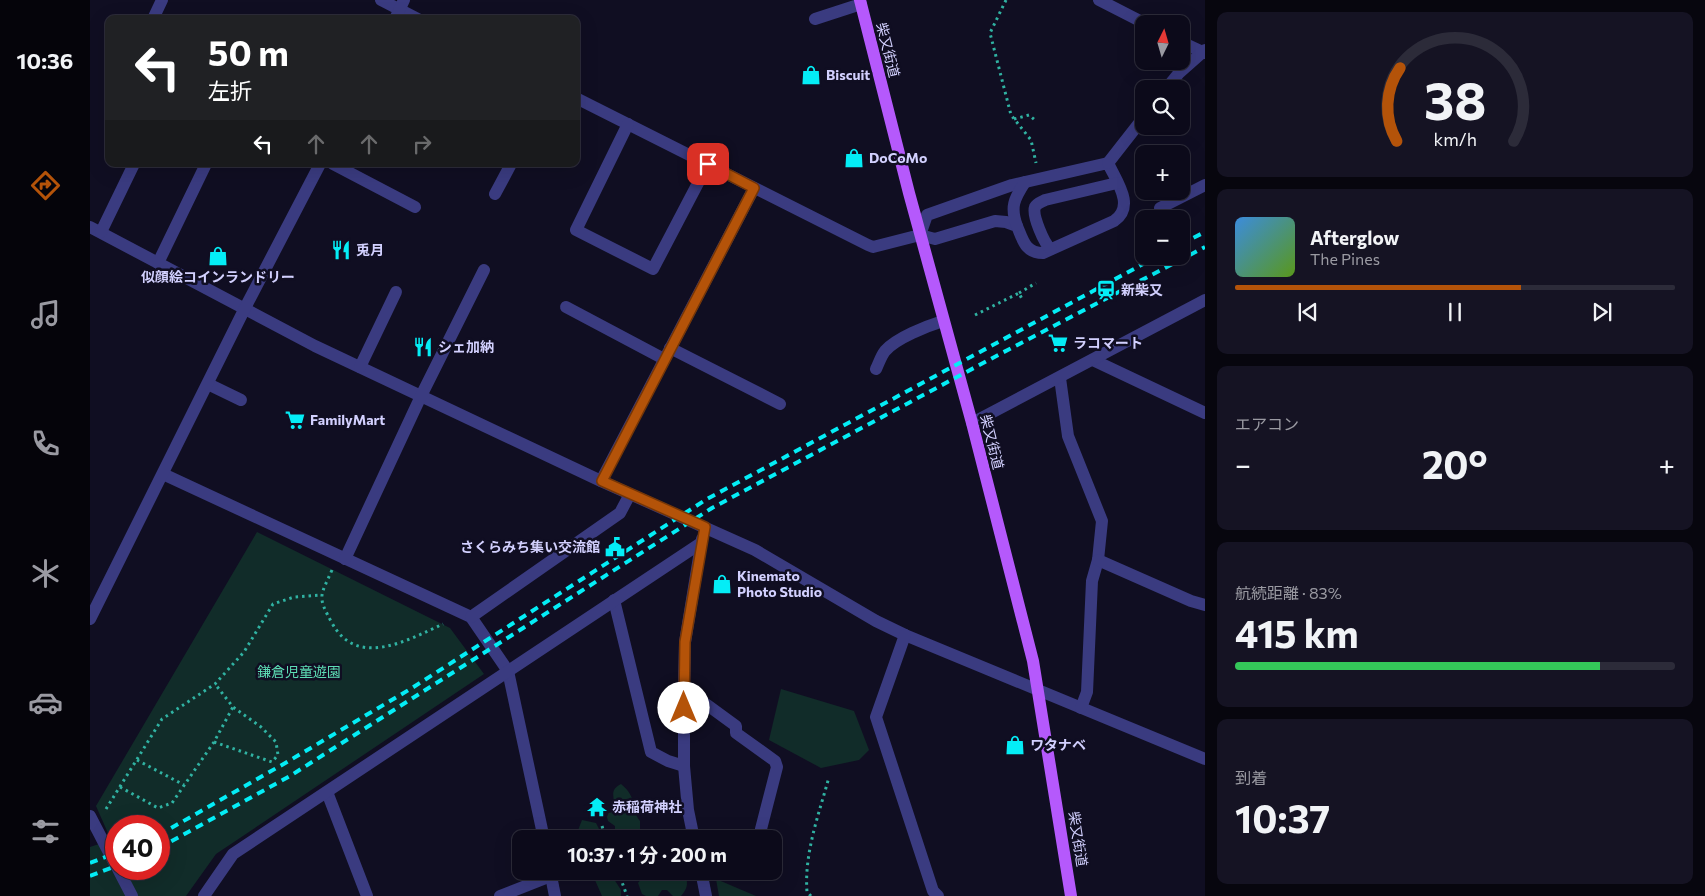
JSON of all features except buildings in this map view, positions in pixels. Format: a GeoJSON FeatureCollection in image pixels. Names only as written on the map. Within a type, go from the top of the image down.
{"type":"FeatureCollection","features":[{"type":"Feature","properties":{"kind":"main road","name":"柴又街道"},"geometry":{"type":"LineString","coordinates":[[861,2],[920,236],[972,423],[1033,661],[1071,896]]}},
{"type":"Feature","properties":{"kind":"street"},"geometry":{"type":"LineString","coordinates":[[155,15],[162,0]]}},
{"type":"Feature","properties":{"kind":"street"},"geometry":{"type":"LineString","coordinates":[[381,0],[399,10]]}},
{"type":"Feature","properties":{"kind":"street"},"geometry":{"type":"LineString","coordinates":[[1099,0],[1135,18]]}},
{"type":"Feature","properties":{"kind":"street"},"geometry":{"type":"LineString","coordinates":[[815,19],[861,2]]}},
{"type":"Feature","properties":{"kind":"street"},"geometry":{"type":"LineString","coordinates":[[1173,80],[1204,52],[1190,46]]}},
{"type":"Feature","properties":{"kind":"street"},"geometry":{"type":"LineString","coordinates":[[580,100],[868,245],[879,246],[920,236],[935,239],[995,222],[1006,222],[1017,226]]}},
{"type":"Feature","properties":{"kind":"street"},"geometry":{"type":"LineString","coordinates":[[628,124],[576,230],[653,269],[708,164]]}},
{"type":"Feature","properties":{"kind":"street"},"geometry":{"type":"LineString","coordinates":[[920,236],[927,216],[1012,185],[1110,160],[1135,128]]}},
{"type":"Feature","properties":{"kind":"street"},"geometry":{"type":"LineString","coordinates":[[1026,182],[1015,198],[1012,206],[1013,216],[1026,247],[1034,253],[1043,253],[1120,217],[1124,210],[1124,200],[1110,160]]}},
{"type":"Feature","properties":{"kind":"street"},"geometry":{"type":"LineString","coordinates":[[132,167],[95,230],[315,346],[630,494],[755,550],[876,621],[905,635],[1205,759]]}},
{"type":"Feature","properties":{"kind":"street"},"geometry":{"type":"LineString","coordinates":[[158,263],[205,167]]}},
{"type":"Feature","properties":{"kind":"street"},"geometry":{"type":"LineString","coordinates":[[90,619],[164,474],[245,308],[318,167]]}},
{"type":"Feature","properties":{"kind":"street"},"geometry":{"type":"LineString","coordinates":[[338,167],[415,206]]}},
{"type":"Feature","properties":{"kind":"street"},"geometry":{"type":"LineString","coordinates":[[495,194],[509,167]]}},
{"type":"Feature","properties":{"kind":"street"},"geometry":{"type":"LineString","coordinates":[[1051,249],[1046,245],[1036,217],[1034,210],[1036,205],[1045,200],[1117,183]]}},
{"type":"Feature","properties":{"kind":"street"},"geometry":{"type":"LineString","coordinates":[[1160,208],[1205,185]]}},
{"type":"Feature","properties":{"kind":"street"},"geometry":{"type":"LineString","coordinates":[[602,481],[754,188]]}},
{"type":"Feature","properties":{"kind":"street"},"geometry":{"type":"LineString","coordinates":[[342,558],[484,270]]}},
{"type":"Feature","properties":{"kind":"street"},"geometry":{"type":"LineString","coordinates":[[360,367],[396,292]]}},
{"type":"Feature","properties":{"kind":"street"},"geometry":{"type":"LineString","coordinates":[[972,423],[1205,300]]}},
{"type":"Feature","properties":{"kind":"street"},"geometry":{"type":"LineString","coordinates":[[566,307],[780,404]]}},
{"type":"Feature","properties":{"kind":"street"},"geometry":{"type":"LineString","coordinates":[[876,369],[884,352],[891,346],[923,327],[943,321]]}},
{"type":"Feature","properties":{"kind":"street"},"geometry":{"type":"LineString","coordinates":[[1093,360],[1205,413]]}},
{"type":"Feature","properties":{"kind":"street"},"geometry":{"type":"LineString","coordinates":[[1060,378],[1068,436],[1102,521],[1098,560],[1092,581],[1087,692],[1081,708]]}},
{"type":"Feature","properties":{"kind":"street"},"geometry":{"type":"LineString","coordinates":[[208,384],[242,400]]}},
{"type":"Feature","properties":{"kind":"street"},"geometry":{"type":"LineString","coordinates":[[164,474],[471,617],[508,671],[542,830]]}},
{"type":"Feature","properties":{"kind":"street"},"geometry":{"type":"LineString","coordinates":[[471,617],[620,513],[630,494]]}},
{"type":"Feature","properties":{"kind":"street"},"geometry":{"type":"LineString","coordinates":[[692,830],[688,810],[684,766],[685,642],[705,527]]}},
{"type":"Feature","properties":{"kind":"street"},"geometry":{"type":"LineString","coordinates":[[204,896],[233,854],[702,543]]}},
{"type":"Feature","properties":{"kind":"street"},"geometry":{"type":"LineString","coordinates":[[1098,560],[1191,602],[1205,605]]}},
{"type":"Feature","properties":{"kind":"street"},"geometry":{"type":"LineString","coordinates":[[614,600],[651,752],[668,761],[684,766]]}},
{"type":"Feature","properties":{"kind":"street"},"geometry":{"type":"LineString","coordinates":[[905,635],[876,717],[933,892],[938,896]]}},
{"type":"Feature","properties":{"kind":"street"},"geometry":{"type":"LineString","coordinates":[[684,688],[736,726],[736,733],[776,760],[777,767],[761,829]]}},
{"type":"Feature","properties":{"kind":"street"},"geometry":{"type":"LineString","coordinates":[[327,792],[367,896]]}},
{"type":"Feature","properties":{"kind":"street"},"geometry":{"type":"LineString","coordinates":[[90,816],[105,844]]}},
{"type":"Feature","properties":{"kind":"street"},"geometry":{"type":"LineString","coordinates":[[122,880],[128,894]]}},
{"type":"Feature","properties":{"kind":"street"},"geometry":{"type":"LineString","coordinates":[[500,896],[535,880]]}},
{"type":"Feature","properties":{"kind":"street"},"geometry":{"type":"LineString","coordinates":[[552,880],[555,896]]}},
{"type":"Feature","properties":{"kind":"street"},"geometry":{"type":"LineString","coordinates":[[703,880],[706,896]]}},
{"type":"Feature","properties":{"kind":"path"},"geometry":{"type":"LineString","coordinates":[[1006,0],[990,33],[1009,106],[1014,118],[1031,140],[1036,163]]}},
{"type":"Feature","properties":{"kind":"path"},"geometry":{"type":"LineString","coordinates":[[1014,118],[1029,115],[1036,121]]}},
{"type":"Feature","properties":{"kind":"path"},"geometry":{"type":"LineString","coordinates":[[975,316],[1036,283]]}},
{"type":"Feature","properties":{"kind":"path"},"geometry":{"type":"LineString","coordinates":[[1019,292],[1022,299]]}},
{"type":"Feature","properties":{"kind":"path"},"geometry":{"type":"LineString","coordinates":[[342,558],[322,595],[322,605],[337,632],[354,645],[373,648],[396,645],[450,621],[471,617]]}},
{"type":"Feature","properties":{"kind":"path"},"geometry":{"type":"LineString","coordinates":[[104,814],[162,719],[215,684],[244,652],[273,604],[294,597],[322,595]]}},
{"type":"Feature","properties":{"kind":"path"},"geometry":{"type":"LineString","coordinates":[[214,742],[272,762],[278,755],[276,742],[261,727],[233,707],[215,684]]}},
{"type":"Feature","properties":{"kind":"path"},"geometry":{"type":"LineString","coordinates":[[120,787],[158,808],[172,803],[214,742],[233,707]]}},
{"type":"Feature","properties":{"kind":"path"},"geometry":{"type":"LineString","coordinates":[[137,760],[184,786]]}},
{"type":"Feature","properties":{"kind":"path"},"geometry":{"type":"LineString","coordinates":[[811,896],[807,892],[806,879],[812,841],[829,777]]}},
{"type":"Feature","properties":{"kind":"path"},"geometry":{"type":"LineString","coordinates":[[602,826],[603,830]]}},
{"type":"Feature","properties":{"kind":"path"},"geometry":{"type":"LineString","coordinates":[[621,880],[627,896]]}},
{"type":"Feature","properties":{"kind":"green space","name":"鎌倉児童遊園"},"geometry":{"type":"Polygon","coordinates":[[[257,532],[450,628],[484,674],[216,854],[186,896],[90,896],[90,847],[105,842],[105,880],[170,880],[170,815],[105,815],[105,826],[96,806],[257,532]]]}},
{"type":"Feature","properties":{"kind":"green space"},"geometry":{"type":"Polygon","coordinates":[[[781,689],[854,711],[869,750],[859,760],[821,768],[769,740],[781,689]]]}},
{"type":"Feature","properties":{"kind":"green space"},"geometry":{"type":"Polygon","coordinates":[[[621,784],[630,794],[640,821],[640,830],[615,830],[615,826],[608,821],[607,817],[613,806],[614,791],[621,784]]]}},
{"type":"Feature","properties":{"kind":"green space"},"geometry":{"type":"Polygon","coordinates":[[[582,820],[596,823],[600,830],[578,830],[582,820]]]}},
{"type":"Feature","properties":{"kind":"green space"},"geometry":{"type":"Polygon","coordinates":[[[595,880],[615,880],[621,890],[621,896],[602,896],[595,880]]]}},
{"type":"Feature","properties":{"kind":"green space"},"geometry":{"type":"Polygon","coordinates":[[[640,880],[687,880],[687,887],[681,896],[673,896],[667,890],[662,890],[658,896],[646,896],[642,894],[638,883],[640,880]]]}},
{"type":"Feature","properties":{"kind":"green space"},"geometry":{"type":"Polygon","coordinates":[[[716,880],[756,896],[719,896],[716,880]]]}},
{"type":"Feature","properties":{"kind":"railway"},"geometry":{"type":"LineString","coordinates":[[1190,240],[1205,232]]}},
{"type":"Feature","properties":{"kind":"railway"},"geometry":{"type":"LineString","coordinates":[[170,842],[290,776],[712,508],[1205,247]]}},
{"type":"Feature","properties":{"kind":"railway"},"geometry":{"type":"LineString","coordinates":[[170,829],[412,688],[707,499],[1141,265]]}},
{"type":"Feature","properties":{"kind":"railway"},"geometry":{"type":"LineString","coordinates":[[90,863],[105,857]]}},
{"type":"Feature","properties":{"kind":"railway"},"geometry":{"type":"LineString","coordinates":[[90,876],[105,870]]}},
{"type":"Feature","properties":{"kind":"place","name":"Biscuit"},"geometry":{"type":"Point","coordinates":[811,75]}},
{"type":"Feature","properties":{"kind":"place","name":"DoCoMo"},"geometry":{"type":"Point","coordinates":[854,158]}},
{"type":"Feature","properties":{"kind":"place","name":"兎月"},"geometry":{"type":"Point","coordinates":[341,250]}},
{"type":"Feature","properties":{"kind":"place","name":"似顔絵コインランドリー"},"geometry":{"type":"Point","coordinates":[218,256]}},
{"type":"Feature","properties":{"kind":"place","name":"新柴又"},"geometry":{"type":"Point","coordinates":[1106,290]}},
{"type":"Feature","properties":{"kind":"place","name":"ラコマート"},"geometry":{"type":"Point","coordinates":[1058,343]}},
{"type":"Feature","properties":{"kind":"place","name":"シェ加納"},"geometry":{"type":"Point","coordinates":[423,347]}},
{"type":"Feature","properties":{"kind":"place","name":"FamilyMart"},"geometry":{"type":"Point","coordinates":[295,420]}},
{"type":"Feature","properties":{"kind":"place","name":"さくらみち集い交流館"},"geometry":{"type":"Point","coordinates":[615,547]}},
{"type":"Feature","properties":{"kind":"place","name":"Kinemato Photo Studio"},"geometry":{"type":"Point","coordinates":[722,584]}},
{"type":"Feature","properties":{"kind":"place","name":"ワタナベ"},"geometry":{"type":"Point","coordinates":[1015,745]}},
{"type":"Feature","properties":{"kind":"place","name":"赤稲荷神社"},"geometry":{"type":"Point","coordinates":[597,807]}},
{"type":"Feature","properties":{"kind":"route"},"geometry":{"type":"LineString","coordinates":[[684,708],[685,642],[705,527],[602,481],[754,188],[708,164]]}}]}
